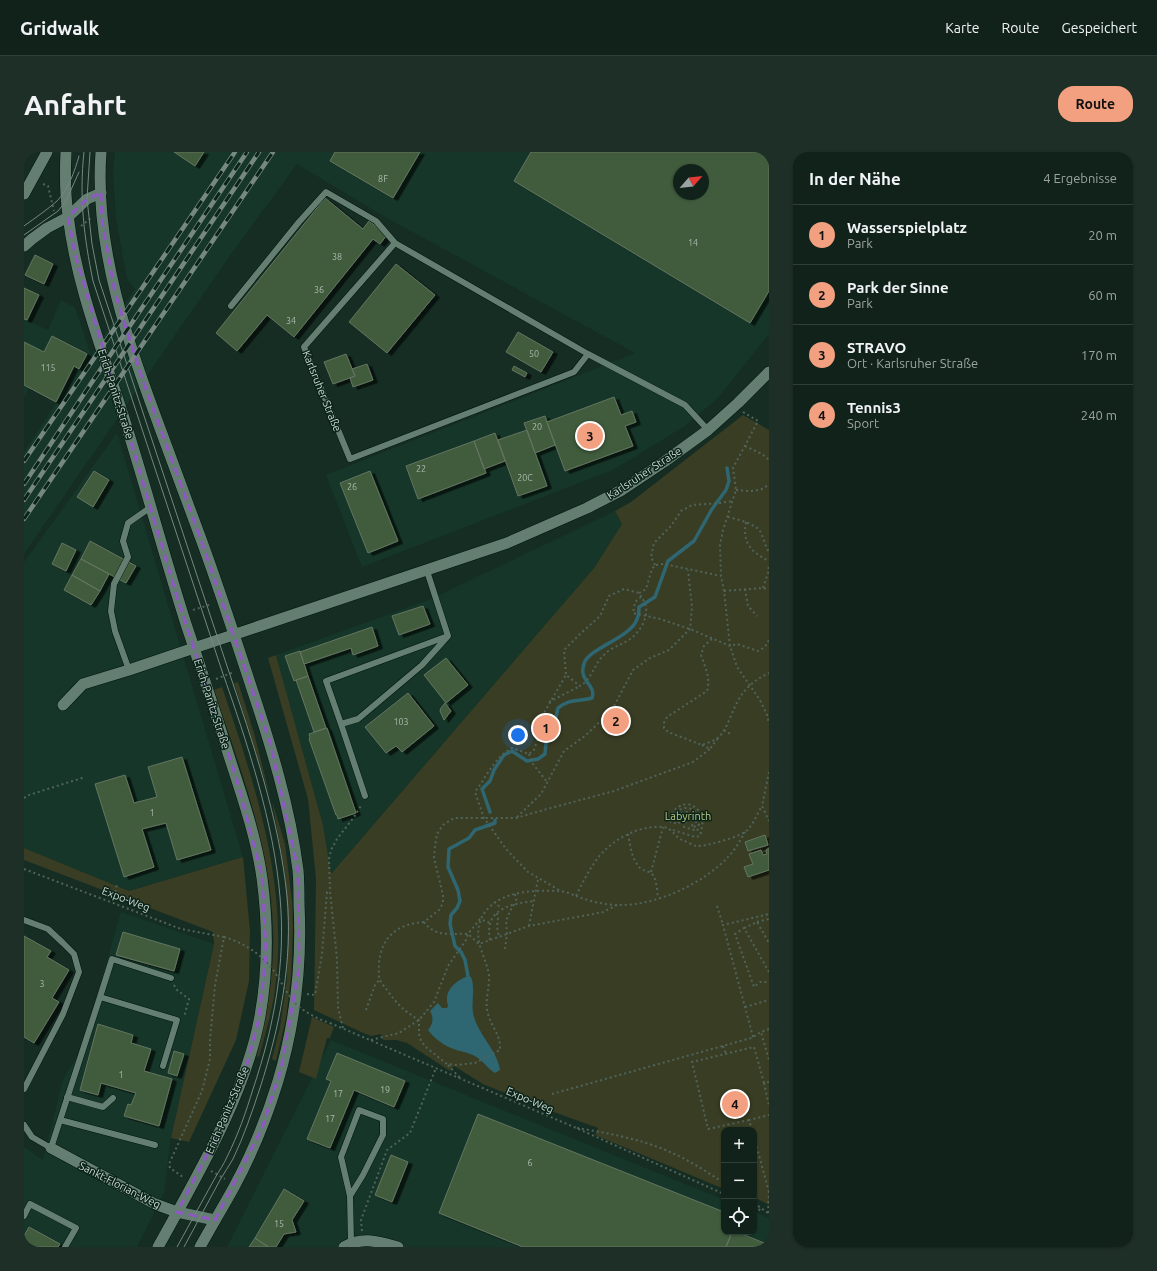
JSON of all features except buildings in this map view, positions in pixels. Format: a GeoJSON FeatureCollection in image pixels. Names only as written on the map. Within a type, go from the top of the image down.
{"type":"FeatureCollection","features":[{"type":"Feature","properties":{"kind":"main road"},"geometry":{"type":"LineString","coordinates":[[24,194],[47,152]]}},
{"type":"Feature","properties":{"kind":"main road","name":"Erich-Panitz-Straße"},"geometry":{"type":"LineString","coordinates":[[66,152],[65,177],[68,217],[86,301],[134,448],[183,613],[252,827],[262,876],[265,908],[266,952],[259,1018],[248,1061],[234,1099],[202,1166],[158,1247]]}},
{"type":"Feature","properties":{"kind":"main road"},"geometry":{"type":"LineString","coordinates":[[101,152],[102,217],[109,266],[115,293],[140,374],[223,600],[270,742],[288,816],[298,871],[300,927],[299,968],[289,1034],[280,1074],[262,1128],[236,1185],[200,1247]]}},
{"type":"Feature","properties":{"kind":"main road"},"geometry":{"type":"LineString","coordinates":[[24,246],[37,235],[68,217],[87,199],[101,192]]}},
{"type":"Feature","properties":{"kind":"main road","name":"Karlsruher Straße"},"geometry":{"type":"LineString","coordinates":[[63,706],[83,684],[234,634],[268,625],[345,597],[427,571],[507,543],[587,508],[622,490],[708,430],[769,372]]}},
{"type":"Feature","properties":{"kind":"main road","name":"Sankt-Florian-Weg"},"geometry":{"type":"LineString","coordinates":[[51,1148],[155,1204],[178,1212],[215,1220]]}},
{"type":"Feature","properties":{"kind":"main road"},"geometry":{"type":"LineString","coordinates":[[352,1243],[381,1242],[398,1247]]}},
{"type":"Feature","properties":{"kind":"lane"},"geometry":{"type":"LineString","coordinates":[[231,306],[299,222],[326,192],[376,220],[395,243],[588,354],[685,405],[708,430]]}},
{"type":"Feature","properties":{"kind":"lane","name":"Karlsruher Straße"},"geometry":{"type":"LineString","coordinates":[[395,243],[304,347],[350,459],[574,372],[588,354]]}},
{"type":"Feature","properties":{"kind":"lane"},"geometry":{"type":"LineString","coordinates":[[129,670],[115,631],[111,611],[114,584],[128,557],[123,541],[128,523],[151,507]]}},
{"type":"Feature","properties":{"kind":"lane"},"geometry":{"type":"LineString","coordinates":[[427,571],[448,636]]}},
{"type":"Feature","properties":{"kind":"lane"},"geometry":{"type":"LineString","coordinates":[[365,796],[326,681],[448,636]]}},
{"type":"Feature","properties":{"kind":"lane"},"geometry":{"type":"LineString","coordinates":[[341,724],[358,719],[422,665],[448,636]]}},
{"type":"Feature","properties":{"kind":"lane"},"geometry":{"type":"LineString","coordinates":[[24,920],[48,929],[63,943],[74,954],[79,972],[63,1014],[24,1089]]}},
{"type":"Feature","properties":{"kind":"lane"},"geometry":{"type":"LineString","coordinates":[[24,1125],[32,1137],[51,1148],[112,959],[171,978]]}},
{"type":"Feature","properties":{"kind":"lane"},"geometry":{"type":"LineString","coordinates":[[100,997],[177,1020],[163,1066]]}},
{"type":"Feature","properties":{"kind":"lane"},"geometry":{"type":"LineString","coordinates":[[67,1097],[103,1106],[113,1098]]}},
{"type":"Feature","properties":{"kind":"lane"},"geometry":{"type":"LineString","coordinates":[[350,1196],[363,1176],[382,1134],[383,1119],[359,1110],[341,1157],[350,1196],[352,1243]]}},
{"type":"Feature","properties":{"kind":"lane"},"geometry":{"type":"LineString","coordinates":[[60,1120],[155,1145]]}},
{"type":"Feature","properties":{"kind":"lane"},"geometry":{"type":"LineString","coordinates":[[24,1216],[30,1204],[76,1228],[65,1247]]}},
{"type":"Feature","properties":{"kind":"path"},"geometry":{"type":"LineString","coordinates":[[32,179],[48,186],[57,223]]}},
{"type":"Feature","properties":{"kind":"path"},"geometry":{"type":"LineString","coordinates":[[71,236],[89,219],[102,217]]}},
{"type":"Feature","properties":{"kind":"path"},"geometry":{"type":"LineString","coordinates":[[743,412],[757,422],[733,468],[736,490],[723,530],[720,546],[721,576],[730,646],[737,667],[760,700],[767,715],[769,724]]}},
{"type":"Feature","properties":{"kind":"path"},"geometry":{"type":"LineString","coordinates":[[745,446],[762,454],[769,460]]}},
{"type":"Feature","properties":{"kind":"path"},"geometry":{"type":"LineString","coordinates":[[736,490],[756,491],[765,488],[769,484]]}},
{"type":"Feature","properties":{"kind":"path"},"geometry":{"type":"LineString","coordinates":[[655,565],[651,558],[654,543],[671,526],[681,511],[692,505],[732,501]]}},
{"type":"Feature","properties":{"kind":"path"},"geometry":{"type":"LineString","coordinates":[[728,517],[746,522],[760,531],[769,552],[769,556]]}},
{"type":"Feature","properties":{"kind":"path"},"geometry":{"type":"LineString","coordinates":[[746,522],[744,532],[745,541],[754,552],[769,560]]}},
{"type":"Feature","properties":{"kind":"path"},"geometry":{"type":"LineString","coordinates":[[655,565],[664,564],[721,576]]}},
{"type":"Feature","properties":{"kind":"path"},"geometry":{"type":"LineString","coordinates":[[763,588],[768,573],[769,564]]}},
{"type":"Feature","properties":{"kind":"path"},"geometry":{"type":"LineString","coordinates":[[530,755],[534,750],[541,718],[566,675],[564,650],[600,616],[609,596],[624,589],[639,593],[646,589],[652,569],[655,565]]}},
{"type":"Feature","properties":{"kind":"path"},"geometry":{"type":"LineString","coordinates":[[516,818],[541,794],[564,751],[585,736],[612,710],[633,670],[650,658],[669,650],[690,629],[692,606],[688,570]]}},
{"type":"Feature","properties":{"kind":"path"},"geometry":{"type":"LineString","coordinates":[[724,592],[763,588],[769,589]]}},
{"type":"Feature","properties":{"kind":"path"},"geometry":{"type":"LineString","coordinates":[[745,590],[748,606],[757,616]]}},
{"type":"Feature","properties":{"kind":"path"},"geometry":{"type":"LineString","coordinates":[[549,702],[586,682],[603,655],[610,649],[630,639],[638,632],[646,616],[646,608],[639,593]]}},
{"type":"Feature","properties":{"kind":"path"},"geometry":{"type":"LineString","coordinates":[[641,597],[635,602],[634,613],[690,629],[730,646],[737,644],[758,651],[765,647],[769,640]]}},
{"type":"Feature","properties":{"kind":"path"},"geometry":{"type":"LineString","coordinates":[[183,613],[223,600]]}},
{"type":"Feature","properties":{"kind":"path"},"geometry":{"type":"LineString","coordinates":[[710,749],[668,732],[664,728],[664,723],[667,717],[707,692],[709,686],[707,673],[700,655],[704,646],[712,639]]}},
{"type":"Feature","properties":{"kind":"path"},"geometry":{"type":"LineString","coordinates":[[206,683],[245,668]]}},
{"type":"Feature","properties":{"kind":"path"},"geometry":{"type":"LineString","coordinates":[[419,1020],[398,1004],[380,979],[380,956],[388,937],[398,929],[410,924],[424,922],[439,910],[443,903],[443,895],[434,858],[437,834],[443,825],[454,818],[464,817],[516,818],[614,791],[694,762],[710,749],[724,730],[738,699],[750,685],[769,673]]}},
{"type":"Feature","properties":{"kind":"path"},"geometry":{"type":"LineString","coordinates":[[566,675],[580,686]]}},
{"type":"Feature","properties":{"kind":"path"},"geometry":{"type":"LineString","coordinates":[[724,730],[732,735]]}},
{"type":"Feature","properties":{"kind":"path"},"geometry":{"type":"LineString","coordinates":[[702,745],[718,738]]}},
{"type":"Feature","properties":{"kind":"path"},"geometry":{"type":"LineString","coordinates":[[530,755],[512,748],[503,753],[489,769],[486,778],[475,792],[484,818],[506,849],[528,872],[538,879],[560,890],[593,902],[617,905],[645,902],[678,892],[712,872],[738,845],[762,806],[769,772]]}},
{"type":"Feature","properties":{"kind":"path"},"geometry":{"type":"LineString","coordinates":[[530,755],[533,764],[547,782]]}},
{"type":"Feature","properties":{"kind":"path"},"geometry":{"type":"LineString","coordinates":[[24,798],[29,795],[85,778]]}},
{"type":"Feature","properties":{"kind":"path"},"geometry":{"type":"LineString","coordinates":[[343,1028],[338,1008],[337,959],[330,891],[329,859],[331,850],[337,839],[354,817],[365,796]]}},
{"type":"Feature","properties":{"kind":"path"},"geometry":{"type":"LineString","coordinates":[[576,896],[596,860],[610,846],[628,834],[645,828],[664,827],[695,838],[700,836],[703,819],[697,809],[688,804],[676,807],[668,821],[678,824],[684,815],[688,816],[692,818],[692,826],[694,828],[696,820],[694,815],[687,811],[679,814],[676,820],[673,819],[676,812],[680,809],[689,808],[699,816],[700,821],[698,831],[684,827],[686,822]]}},
{"type":"Feature","properties":{"kind":"path"},"geometry":{"type":"LineString","coordinates":[[762,806],[769,821]]}},
{"type":"Feature","properties":{"kind":"path"},"geometry":{"type":"LineString","coordinates":[[658,898],[654,878],[651,872],[664,827]]}},
{"type":"Feature","properties":{"kind":"path"},"geometry":{"type":"LineString","coordinates":[[672,830],[679,838],[696,846],[716,844],[745,832]]}},
{"type":"Feature","properties":{"kind":"path"},"geometry":{"type":"LineString","coordinates":[[628,834],[635,862],[643,870],[651,872]]}},
{"type":"Feature","properties":{"kind":"path","name":"Expo-Weg"},"geometry":{"type":"LineString","coordinates":[[24,868],[181,929],[224,937],[244,945],[269,965],[276,974],[284,990],[298,1006],[319,1019],[574,1127],[721,1193]]}},
{"type":"Feature","properties":{"kind":"path"},"geometry":{"type":"LineString","coordinates":[[529,926],[538,879]]}},
{"type":"Feature","properties":{"kind":"path"},"geometry":{"type":"LineString","coordinates":[[113,902],[118,884]]}},
{"type":"Feature","properties":{"kind":"path"},"geometry":{"type":"LineString","coordinates":[[370,1040],[399,1033],[419,1020],[434,1002],[448,966],[466,940],[468,934],[494,902],[515,894],[560,890]]}},
{"type":"Feature","properties":{"kind":"path"},"geometry":{"type":"LineString","coordinates":[[315,995],[322,954],[327,892],[330,891]]}},
{"type":"Feature","properties":{"kind":"path"},"geometry":{"type":"LineString","coordinates":[[506,949],[506,921],[510,911],[516,903],[515,894]]}},
{"type":"Feature","properties":{"kind":"path"},"geometry":{"type":"LineString","coordinates":[[490,940],[490,922],[502,909],[516,903],[534,901]]}},
{"type":"Feature","properties":{"kind":"path"},"geometry":{"type":"LineString","coordinates":[[494,902],[502,909]]}},
{"type":"Feature","properties":{"kind":"path"},"geometry":{"type":"LineString","coordinates":[[480,944],[529,926],[603,912],[617,905]]}},
{"type":"Feature","properties":{"kind":"path"},"geometry":{"type":"LineString","coordinates":[[717,906],[753,1037]]}},
{"type":"Feature","properties":{"kind":"path"},"geometry":{"type":"LineString","coordinates":[[498,913],[496,927],[499,936]]}},
{"type":"Feature","properties":{"kind":"path"},"geometry":{"type":"LineString","coordinates":[[722,925],[769,914]]}},
{"type":"Feature","properties":{"kind":"path"},"geometry":{"type":"LineString","coordinates":[[769,919],[757,922],[735,934],[754,987],[760,982],[769,982]]}},
{"type":"Feature","properties":{"kind":"path"},"geometry":{"type":"LineString","coordinates":[[480,920],[490,922]]}},
{"type":"Feature","properties":{"kind":"path"},"geometry":{"type":"LineString","coordinates":[[447,1064],[456,1065],[474,1063],[500,1050],[501,1042],[488,1014],[487,1003],[489,976],[480,944],[480,920]]}},
{"type":"Feature","properties":{"kind":"path"},"geometry":{"type":"LineString","coordinates":[[424,922],[427,927],[440,934],[468,934],[480,944]]}},
{"type":"Feature","properties":{"kind":"path"},"geometry":{"type":"LineString","coordinates":[[757,922],[769,943]]}},
{"type":"Feature","properties":{"kind":"path"},"geometry":{"type":"LineString","coordinates":[[744,928],[769,972]]}},
{"type":"Feature","properties":{"kind":"path"},"geometry":{"type":"LineString","coordinates":[[193,1182],[170,1168],[169,1164],[202,1091],[210,1059],[210,1040],[215,985],[224,937]]}},
{"type":"Feature","properties":{"kind":"path"},"geometry":{"type":"LineString","coordinates":[[171,978],[177,990],[189,999],[183,1022],[177,1020]]}},
{"type":"Feature","properties":{"kind":"path"},"geometry":{"type":"LineString","coordinates":[[366,1010],[375,985],[380,979]]}},
{"type":"Feature","properties":{"kind":"path"},"geometry":{"type":"LineString","coordinates":[[745,1007],[769,1000]]}},
{"type":"Feature","properties":{"kind":"path"},"geometry":{"type":"LineString","coordinates":[[419,1020],[419,1034],[421,1041],[427,1048],[447,1064],[461,1079]]}},
{"type":"Feature","properties":{"kind":"path"},"geometry":{"type":"LineString","coordinates":[[552,1094],[723,1046],[753,1037],[769,1029]]}},
{"type":"Feature","properties":{"kind":"path"},"geometry":{"type":"LineString","coordinates":[[761,1032],[769,1060]]}},
{"type":"Feature","properties":{"kind":"path"},"geometry":{"type":"LineString","coordinates":[[723,1046],[726,1054]]}},
{"type":"Feature","properties":{"kind":"path"},"geometry":{"type":"LineString","coordinates":[[769,1106],[754,1047],[692,1062],[708,1129],[769,1115]]}},
{"type":"Feature","properties":{"kind":"path"},"geometry":{"type":"LineString","coordinates":[[352,1243],[387,1150],[410,1133],[436,1068]]}},
{"type":"Feature","properties":{"kind":"path"},"geometry":{"type":"LineString","coordinates":[[764,1083],[769,1082]]}},
{"type":"Feature","properties":{"kind":"path"},"geometry":{"type":"LineString","coordinates":[[749,1120],[751,1127]]}},
{"type":"Feature","properties":{"kind":"path"},"geometry":{"type":"LineString","coordinates":[[574,1127],[627,1138],[670,1151],[721,1181]]}},
{"type":"Feature","properties":{"kind":"path"},"geometry":{"type":"LineString","coordinates":[[757,1148],[769,1192],[768,1213]]}},
{"type":"Feature","properties":{"kind":"path"},"geometry":{"type":"LineString","coordinates":[[202,1166],[236,1185]]}},
{"type":"Feature","properties":{"kind":"path"},"geometry":{"type":"LineString","coordinates":[[757,1205],[768,1213]]}},
{"type":"Feature","properties":{"kind":"path"},"geometry":{"type":"LineString","coordinates":[[757,1208],[768,1213]]}},
{"type":"Feature","properties":{"kind":"highlighted area"},"geometry":{"type":"Polygon","coordinates":[[[101,193],[102,221],[115,293],[143,381],[200,537],[270,742],[298,871],[299,968],[281,1069],[262,1128],[215,1220],[177,1212],[217,1136],[248,1061],[259,1018],[266,953],[262,876],[236,777],[177,597],[75,254],[68,217],[87,199],[101,193]]]}},
{"type":"Feature","properties":{"kind":"shaded area"},"geometry":{"type":"Polygon","coordinates":[[[115,152],[769,152],[769,334],[718,398],[685,426],[613,470],[362,567],[326,475],[635,353],[385,217],[297,164],[229,257],[24,554],[24,452],[57,402],[29,388],[25,397],[24,396],[24,319],[48,330],[61,300],[75,307],[91,355],[135,289],[129,282],[126,274],[116,218],[113,171],[115,152]]]}},
{"type":"Feature","properties":{"kind":"shaded area"},"geometry":{"type":"Polygon","coordinates":[[[117,433],[243,857],[129,891],[24,848],[24,562],[117,433]]]}},
{"type":"Feature","properties":{"kind":"shaded area"},"geometry":{"type":"Polygon","coordinates":[[[615,511],[622,524],[594,568],[331,874],[323,825],[276,655],[431,599],[615,511]]]}},
{"type":"Feature","properties":{"kind":"shaded area"},"geometry":{"type":"Polygon","coordinates":[[[121,912],[214,944],[171,1138],[164,1193],[137,1247],[24,1247],[24,1147],[43,1160],[63,1079],[80,1053],[121,912]]]}},
{"type":"Feature","properties":{"kind":"shaded area"},"geometry":{"type":"Polygon","coordinates":[[[331,1040],[721,1199],[721,1235],[757,1235],[757,1213],[769,1218],[769,1247],[227,1247],[331,1040]]]}},
{"type":"Feature","properties":{"kind":"green space","name":"Labyrinth"},"geometry":{"type":"Polygon","coordinates":[[[743,415],[769,430],[769,1205],[757,1199],[757,1127],[721,1127],[721,1188],[595,1135],[598,1128],[483,1084],[454,1066],[450,1071],[407,1043],[396,1040],[383,1040],[381,1034],[371,1036],[314,1010],[316,879],[308,799],[268,658],[276,655],[323,825],[331,874],[594,568],[622,524],[615,511],[631,502],[743,415]]]}},
{"type":"Feature","properties":{"kind":"green space"},"geometry":{"type":"Polygon","coordinates":[[[238,682],[254,733],[271,800],[234,683],[238,682]]]}},
{"type":"Feature","properties":{"kind":"green space"},"geometry":{"type":"Polygon","coordinates":[[[222,687],[257,798],[273,873],[277,912],[278,950],[275,989],[259,1057],[257,1056],[267,1008],[273,959],[271,896],[260,836],[252,807],[214,690],[222,687]]]}},
{"type":"Feature","properties":{"kind":"green space"},"geometry":{"type":"Polygon","coordinates":[[[272,801],[285,844],[292,901],[293,927],[291,978],[286,1018],[276,1061],[272,1059],[280,1027],[287,979],[288,925],[285,873],[272,801]]]}},
{"type":"Feature","properties":{"kind":"green space"},"geometry":{"type":"Polygon","coordinates":[[[24,848],[129,891],[243,857],[250,931],[249,981],[236,1040],[189,1142],[171,1138],[214,944],[213,932],[24,860],[24,848]]]}},
{"type":"Feature","properties":{"kind":"green space"},"geometry":{"type":"Polygon","coordinates":[[[312,1017],[334,1027],[330,1038],[327,1038],[316,1079],[299,1072],[312,1017]]]}},
{"type":"Feature","properties":{"kind":"water"},"geometry":{"type":"Polygon","coordinates":[[[468,976],[471,977],[472,982],[473,1012],[476,1024],[499,1063],[500,1070],[495,1073],[475,1056],[444,1045],[428,1030],[432,1021],[430,1011],[438,1003],[442,1008],[447,1008],[447,996],[451,987],[468,976]]]}},
{"type":"Feature","properties":{"kind":"waterway"},"geometry":{"type":"LineString","coordinates":[[490,812],[482,789],[490,781],[494,770],[504,755],[512,751],[527,761],[538,759],[545,754],[546,743],[551,739],[558,708],[571,701],[592,698],[592,689],[583,673],[585,661],[593,653],[627,632],[638,618],[639,607],[655,597],[668,561],[694,541],[712,509],[726,490],[729,481],[727,468]]}},
{"type":"Feature","properties":{"kind":"waterway"},"geometry":{"type":"LineString","coordinates":[[468,976],[465,960],[461,952],[455,946],[450,924],[451,915],[457,908],[460,901],[458,890],[448,867],[449,849],[469,838],[475,830],[495,823],[495,820]]}},
{"type":"Feature","properties":{"kind":"tram line"},"geometry":{"type":"LineString","coordinates":[[84,152],[82,185],[83,217],[93,281],[250,754],[272,840],[280,897],[280,970],[277,994],[267,1042],[260,1066],[245,1115],[231,1149],[177,1247]]}},
{"type":"Feature","properties":{"kind":"tram line"},"geometry":{"type":"LineString","coordinates":[[90,152],[87,199],[92,244],[99,280],[256,753],[278,838],[287,896],[288,945],[286,969],[279,1017],[267,1065],[251,1115],[233,1159],[184,1247]]}},
{"type":"Feature","properties":{"kind":"tram line"},"geometry":{"type":"LineString","coordinates":[[24,226],[49,208],[61,197],[71,180],[79,156]]}},
{"type":"Feature","properties":{"kind":"tram line"},"geometry":{"type":"LineString","coordinates":[[24,235],[58,211],[66,201],[79,172]]}},
{"type":"Feature","properties":{"kind":"railway"},"geometry":{"type":"LineString","coordinates":[[24,461],[235,152]]}},
{"type":"Feature","properties":{"kind":"railway"},"geometry":{"type":"LineString","coordinates":[[24,484],[247,152]]}},
{"type":"Feature","properties":{"kind":"railway"},"geometry":{"type":"LineString","coordinates":[[24,500],[259,152]]}},
{"type":"Feature","properties":{"kind":"railway"},"geometry":{"type":"LineString","coordinates":[[24,519],[273,152]]}},
{"type":"Feature","properties":{"kind":"place","name":"STRAVO"},"geometry":{"type":"Point","coordinates":[590,436]}},
{"type":"Feature","properties":{"kind":"place","name":"Park der Sinne"},"geometry":{"type":"Point","coordinates":[616,721]}},
{"type":"Feature","properties":{"kind":"place","name":"Wasserspielplatz"},"geometry":{"type":"Point","coordinates":[546,728]}},
{"type":"Feature","properties":{"kind":"place","name":"Tennis3"},"geometry":{"type":"Point","coordinates":[735,1104]}}]}
